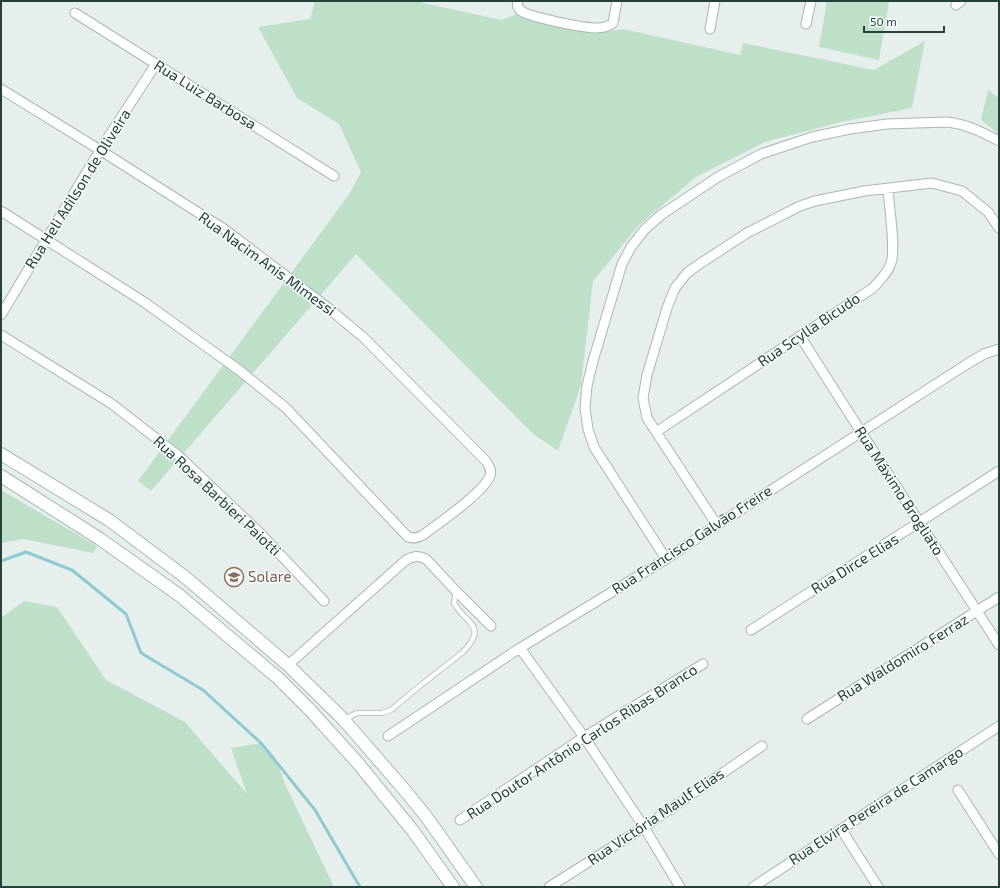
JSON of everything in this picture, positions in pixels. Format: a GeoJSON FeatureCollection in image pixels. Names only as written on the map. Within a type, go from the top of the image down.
{"type":"FeatureCollection","features":[{"type":"Feature","properties":{"kind":"street"},"geometry":{"type":"LineString","coordinates":[[518,3],[519,9],[529,15],[595,28],[608,27],[613,23],[617,1]]}},
{"type":"Feature","properties":{"kind":"street"},"geometry":{"type":"LineString","coordinates":[[710,29],[715,1]]}},
{"type":"Feature","properties":{"kind":"street"},"geometry":{"type":"LineString","coordinates":[[806,24],[811,1]]}},
{"type":"Feature","properties":{"kind":"street","name":"Rua Luiz Barbosa"},"geometry":{"type":"LineString","coordinates":[[75,13],[334,176]]}},
{"type":"Feature","properties":{"kind":"street","name":"Rua Heli Adilson de Oliveira"},"geometry":{"type":"LineString","coordinates":[[1,315],[100,150],[156,64]]}},
{"type":"Feature","properties":{"kind":"street","name":"Rua Nacim Anis Mimessi"},"geometry":{"type":"LineString","coordinates":[[1,89],[224,229],[327,307],[363,337],[486,461],[491,471],[486,482],[465,503],[419,538],[408,537],[286,408],[239,370],[144,302],[46,240]]}},
{"type":"Feature","properties":{"kind":"street"},"geometry":{"type":"LineString","coordinates":[[666,559],[594,447],[588,429],[585,408],[587,386],[593,361],[622,264],[631,247],[645,229],[661,215],[718,177],[761,154],[812,137],[850,129],[887,124],[947,122],[956,123],[979,130],[999,141]]}},
{"type":"Feature","properties":{"kind":"street"},"geometry":{"type":"LineString","coordinates":[[717,525],[647,418],[643,398],[647,375],[667,308],[675,288],[687,273],[747,233],[800,206],[834,196],[932,183],[962,191],[988,212],[999,228]]}},
{"type":"Feature","properties":{"kind":"street","name":"Rua Scylla Bicudo"},"geometry":{"type":"LineString","coordinates":[[656,432],[873,288],[884,276],[891,264],[893,252],[888,189]]}},
{"type":"Feature","properties":{"kind":"street"},"geometry":{"type":"LineString","coordinates":[[1,211],[46,240]]}},
{"type":"Feature","properties":{"kind":"street","name":"Rua Rosa Barbieri Paiotti"},"geometry":{"type":"LineString","coordinates":[[1,335],[112,404],[180,457],[260,533],[324,602]]}},
{"type":"Feature","properties":{"kind":"street","name":"Rua Máximo Brogliato"},"geometry":{"type":"LineString","coordinates":[[800,336],[999,645]]}},
{"type":"Feature","properties":{"kind":"street","name":"Rua Francisco Galvão Freire"},"geometry":{"type":"LineString","coordinates":[[388,736],[520,648],[666,559],[967,364],[984,354],[999,349]]}},
{"type":"Feature","properties":{"kind":"street"},"geometry":{"type":"LineString","coordinates":[[1,454],[116,525],[185,577],[288,666],[344,720],[428,819],[476,887]]}},
{"type":"Feature","properties":{"kind":"street","name":"Rua Dirce Elias"},"geometry":{"type":"LineString","coordinates":[[751,630],[999,471]]}},
{"type":"Feature","properties":{"kind":"street"},"geometry":{"type":"LineString","coordinates":[[1,476],[100,539],[178,595],[278,678],[331,733],[394,806],[453,887]]}},
{"type":"Feature","properties":{"kind":"street"},"geometry":{"type":"LineString","coordinates":[[278,678],[288,666],[406,560],[415,556],[420,556],[426,559],[490,626]]}},
{"type":"Feature","properties":{"kind":"street","name":"Rua Waldomiro Ferraz"},"geometry":{"type":"LineString","coordinates":[[807,719],[999,597]]}},
{"type":"Feature","properties":{"kind":"street"},"geometry":{"type":"LineString","coordinates":[[520,648],[584,737],[644,828],[680,887]]}},
{"type":"Feature","properties":{"kind":"street","name":"Rua Doutor Antônio Carlos Ribas Branco"},"geometry":{"type":"LineString","coordinates":[[460,820],[584,737],[703,664]]}},
{"type":"Feature","properties":{"kind":"street"},"geometry":{"type":"LineString","coordinates":[[331,733],[344,720]]}},
{"type":"Feature","properties":{"kind":"street","name":"Rua Elvira Pereira de Camargo"},"geometry":{"type":"LineString","coordinates":[[753,887],[999,726]]}},
{"type":"Feature","properties":{"kind":"street","name":"Rua Victória Maulf Elias"},"geometry":{"type":"LineString","coordinates":[[549,887],[644,828],[762,746]]}},
{"type":"Feature","properties":{"kind":"street"},"geometry":{"type":"LineString","coordinates":[[958,790],[999,854]]}},
{"type":"Feature","properties":{"kind":"street"},"geometry":{"type":"LineString","coordinates":[[841,829],[878,887]]}},
{"type":"Feature","properties":{"kind":"lane"},"geometry":{"type":"LineString","coordinates":[[344,720],[357,713],[382,713],[391,710],[470,645],[475,635],[474,628],[471,622],[454,603],[456,591]]}},
{"type":"Feature","properties":{"kind":"green space"},"geometry":{"type":"Polygon","coordinates":[[[315,1],[421,1],[423,3],[502,20],[517,14],[605,32],[623,29],[740,55],[743,43],[874,70],[925,41],[912,108],[841,122],[765,142],[696,177],[639,225],[593,281],[581,385],[558,451],[532,433],[356,254],[151,491],[138,481],[350,193],[361,172],[339,124],[297,98],[258,27],[310,19],[315,1]]]}},
{"type":"Feature","properties":{"kind":"green space"},"geometry":{"type":"Polygon","coordinates":[[[827,1],[889,1],[879,60],[819,47],[827,1]]]}},
{"type":"Feature","properties":{"kind":"green space"},"geometry":{"type":"Polygon","coordinates":[[[988,90],[999,98],[999,134],[981,120],[988,90]]]}},
{"type":"Feature","properties":{"kind":"green space"},"geometry":{"type":"Polygon","coordinates":[[[1,490],[97,546],[93,553],[24,539],[1,543],[1,490]]]}},
{"type":"Feature","properties":{"kind":"green space"},"geometry":{"type":"Polygon","coordinates":[[[24,601],[57,607],[106,680],[185,722],[247,794],[231,748],[261,743],[278,764],[286,786],[334,887],[1,887],[1,614],[2,617],[24,601]]]}},
{"type":"Feature","properties":{"kind":"waterway"},"geometry":{"type":"LineString","coordinates":[[1,561],[26,552],[72,570],[126,614],[141,653],[203,690],[261,743],[315,810],[360,887]]}},
{"type":"Feature","properties":{"kind":"place","name":"Solare"},"geometry":{"type":"Point","coordinates":[234,577]}}]}
